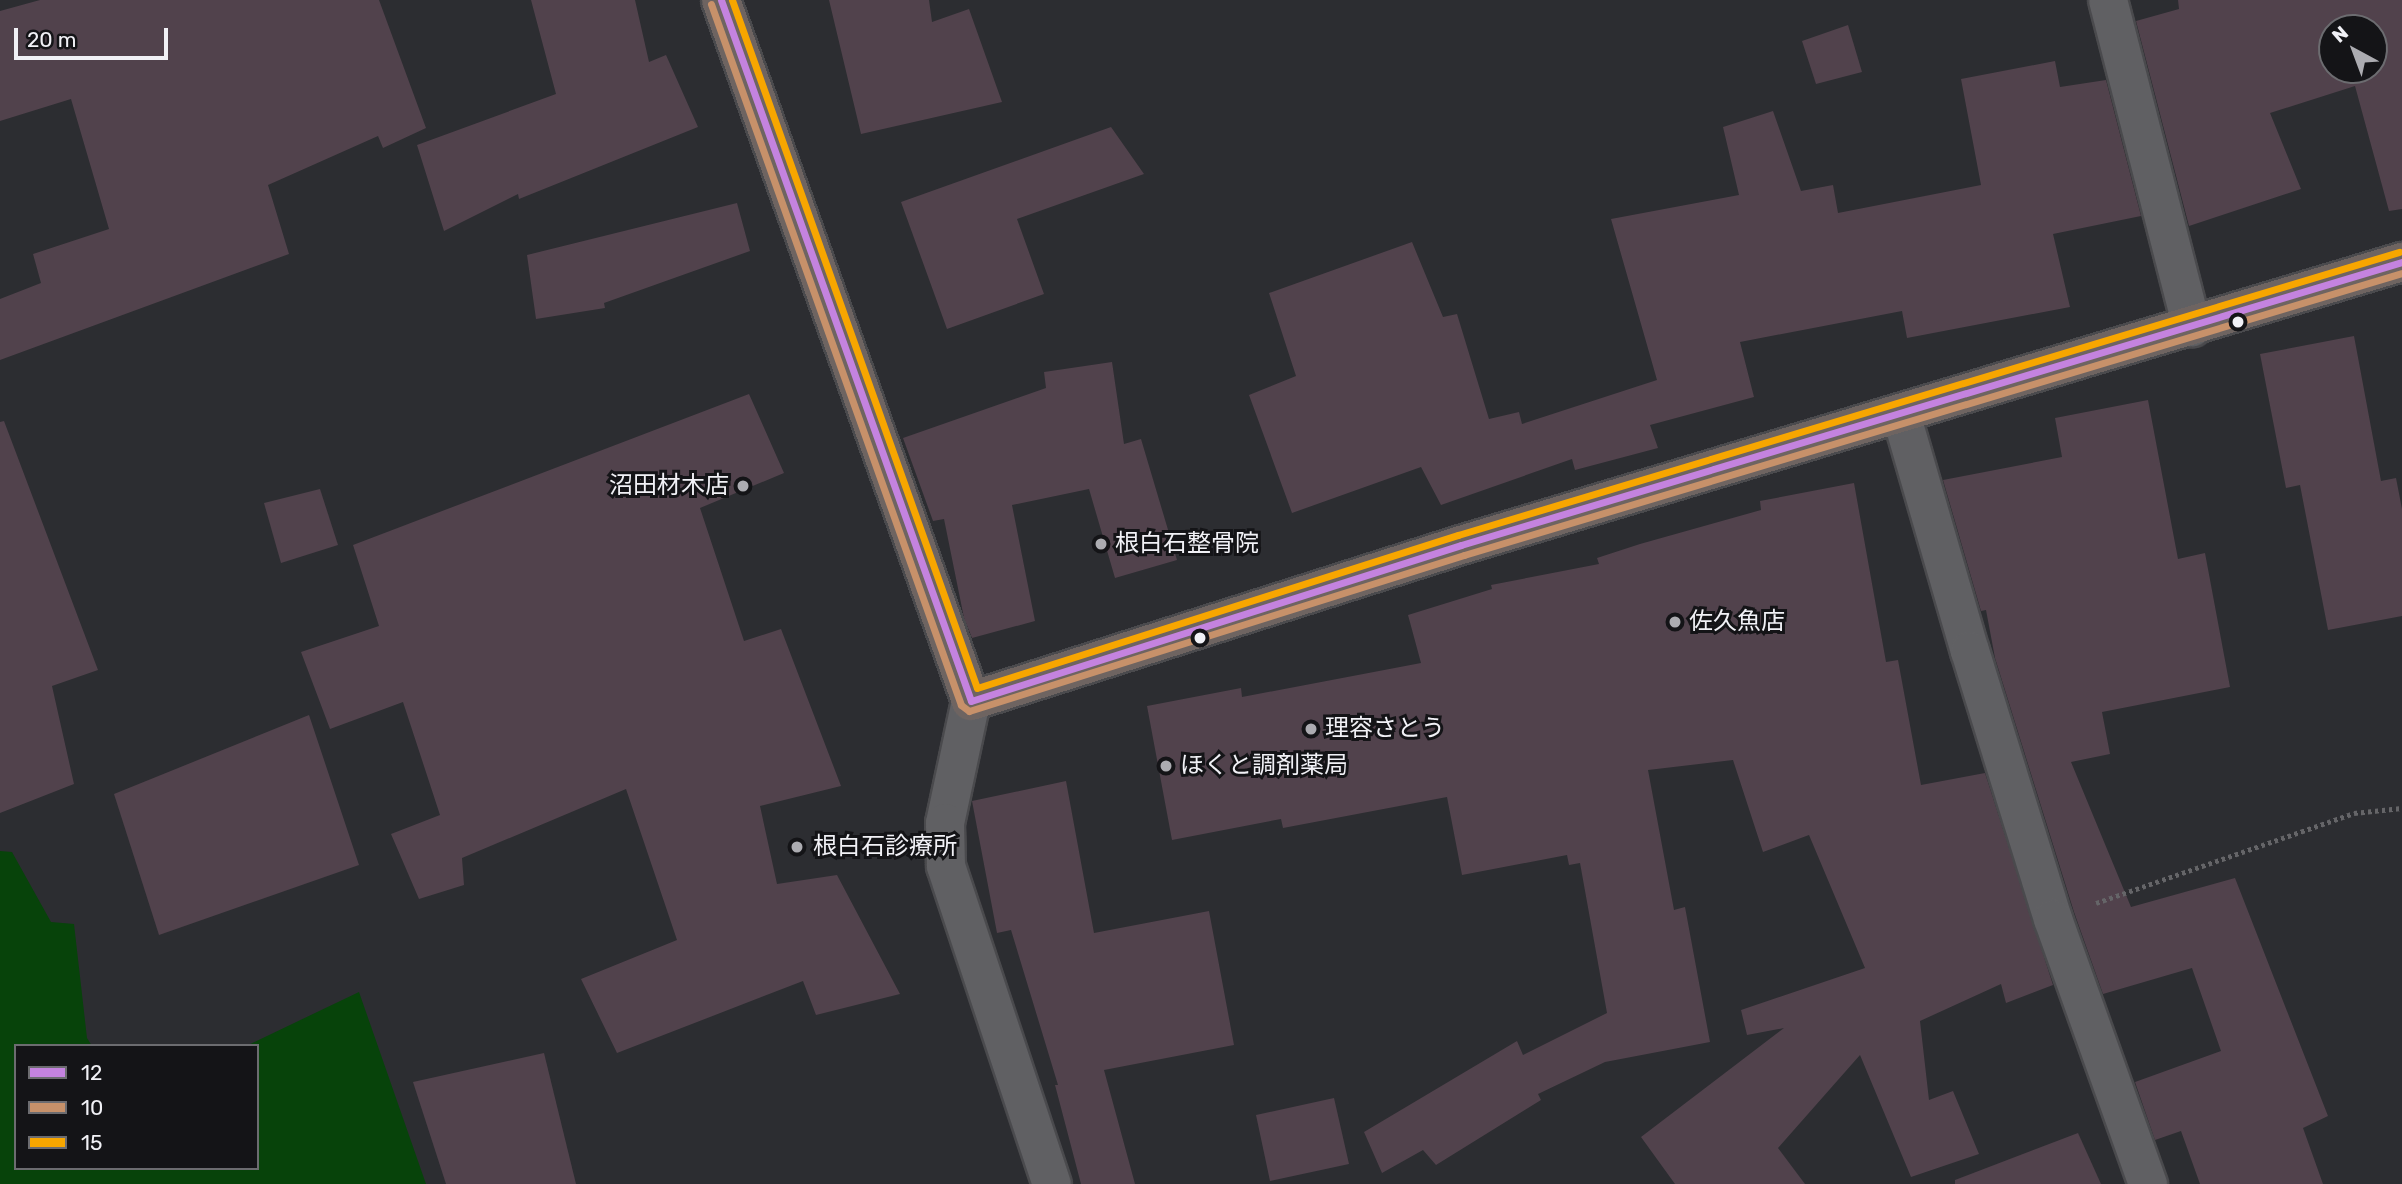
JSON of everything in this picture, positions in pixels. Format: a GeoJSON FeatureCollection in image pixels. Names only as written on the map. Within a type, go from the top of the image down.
{"type":"FeatureCollection","features":[{"type":"Feature","properties":{"kind":"highway"},"geometry":{"type":"LineString","coordinates":[[721,0],[971,701],[1461,545],[2402,262]]}},
{"type":"Feature","properties":{"kind":"street"},"geometry":{"type":"LineString","coordinates":[[2108,0],[2192,327]]}},
{"type":"Feature","properties":{"kind":"street"},"geometry":{"type":"LineString","coordinates":[[1901,414],[1970,651],[2053,919],[2148,1184]]}},
{"type":"Feature","properties":{"kind":"street"},"geometry":{"type":"LineString","coordinates":[[971,701],[945,823],[946,866],[1052,1184]]}},
{"type":"Feature","properties":{"kind":"path"},"geometry":{"type":"LineString","coordinates":[[2053,919],[2354,813],[2402,808]]}},
{"type":"Feature","properties":{"kind":"green space"},"geometry":{"type":"Polygon","coordinates":[[[0,851],[12,852],[51,922],[74,924],[87,1038],[91,1044],[14,1044],[14,1170],[259,1170],[259,1044],[250,1044],[359,992],[426,1184],[0,1184],[0,851]]]}},
{"type":"Feature","properties":{"kind":"building"},"geometry":{"type":"Polygon","coordinates":[[[40,0],[379,0],[426,128],[383,148],[378,136],[268,185],[289,254],[0,360],[0,299],[41,283],[33,254],[109,229],[71,99],[0,121],[0,11],[40,0]]]}},
{"type":"Feature","properties":{"kind":"building"},"geometry":{"type":"Polygon","coordinates":[[[531,0],[635,0],[649,62],[666,55],[698,127],[519,199],[518,194],[444,231],[417,145],[556,94],[531,0]]]}},
{"type":"Feature","properties":{"kind":"building"},"geometry":{"type":"Polygon","coordinates":[[[829,0],[929,0],[932,22],[969,9],[1002,102],[861,134],[829,0]]]}},
{"type":"Feature","properties":{"kind":"building"},"geometry":{"type":"Polygon","coordinates":[[[2178,0],[2402,0],[2402,209],[2389,211],[2355,86],[2270,113],[2301,189],[2189,226],[2136,21],[2179,9],[2178,0]]]}},
{"type":"Feature","properties":{"kind":"building"},"geometry":{"type":"Polygon","coordinates":[[[1848,25],[1862,72],[1816,84],[1802,41],[1848,25]]]}},
{"type":"Feature","properties":{"kind":"building"},"geometry":{"type":"Polygon","coordinates":[[[2055,61],[2060,87],[2106,80],[2141,216],[2053,234],[2070,307],[1907,338],[1902,311],[1740,342],[1754,397],[1650,425],[1658,448],[1575,470],[1572,459],[1441,505],[1421,467],[1292,513],[1249,395],[1296,376],[1269,293],[1412,242],[1443,317],[1457,314],[1489,419],[1519,412],[1522,424],[1657,380],[1611,219],[1739,195],[1723,127],[1773,111],[1801,191],[1833,185],[1838,213],[1981,185],[1961,79],[2055,61]]]}},
{"type":"Feature","properties":{"kind":"building"},"geometry":{"type":"Polygon","coordinates":[[[1111,127],[1144,174],[1017,219],[1044,294],[947,329],[901,202],[1111,127]]]}},
{"type":"Feature","properties":{"kind":"building"},"geometry":{"type":"Polygon","coordinates":[[[737,203],[750,251],[604,303],[605,308],[536,319],[527,255],[737,203]]]}},
{"type":"Feature","properties":{"kind":"building"},"geometry":{"type":"Polygon","coordinates":[[[2354,336],[2381,481],[2396,478],[2402,509],[2402,616],[2328,630],[2300,485],[2286,488],[2260,354],[2354,336]]]}},
{"type":"Feature","properties":{"kind":"building"},"geometry":{"type":"Polygon","coordinates":[[[1112,362],[1124,444],[1141,439],[1177,560],[1115,578],[1089,489],[1012,505],[1035,621],[972,638],[964,618],[944,519],[933,521],[903,438],[1046,388],[1044,372],[1112,362]]]}},
{"type":"Feature","properties":{"kind":"building"},"geometry":{"type":"Polygon","coordinates":[[[749,394],[784,473],[700,508],[744,641],[781,629],[841,786],[760,806],[777,884],[837,875],[900,994],[816,1015],[803,981],[617,1053],[581,979],[677,940],[626,789],[462,858],[464,885],[419,899],[391,834],[440,815],[403,702],[330,729],[301,652],[379,626],[353,545],[749,394]]]}},
{"type":"Feature","properties":{"kind":"building"},"geometry":{"type":"Polygon","coordinates":[[[2148,400],[2178,559],[2205,553],[2230,687],[2102,712],[2110,754],[2071,762],[2131,907],[2235,878],[2328,1116],[2303,1128],[2323,1184],[2200,1184],[2181,1131],[2155,1140],[2135,1082],[2221,1051],[2192,968],[2103,994],[2074,912],[1995,658],[1986,610],[1981,611],[1943,480],[2062,457],[2055,418],[2148,400]]]}},
{"type":"Feature","properties":{"kind":"building"},"geometry":{"type":"Polygon","coordinates":[[[4,421],[98,670],[52,686],[74,784],[0,813],[0,422],[4,421]]]}},
{"type":"Feature","properties":{"kind":"building"},"geometry":{"type":"Polygon","coordinates":[[[1854,483],[1886,662],[1898,660],[1921,785],[1985,773],[2053,985],[2006,1003],[2001,984],[1920,1021],[1929,1100],[1953,1091],[1979,1154],[1911,1177],[1860,1055],[1778,1148],[1805,1184],[1675,1184],[1641,1137],[1784,1028],[1747,1035],[1741,1010],[1865,968],[1809,835],[1763,852],[1733,760],[1648,770],[1674,910],[1685,907],[1710,1042],[1605,1062],[1538,1094],[1541,1100],[1436,1165],[1423,1150],[1382,1173],[1364,1132],[1517,1041],[1523,1055],[1607,1013],[1580,863],[1569,865],[1567,855],[1462,875],[1447,797],[1283,828],[1281,819],[1172,840],[1147,706],[1241,688],[1242,697],[1421,663],[1408,615],[1492,589],[1491,585],[1599,564],[1597,558],[1761,510],[1760,501],[1854,483]]]}},
{"type":"Feature","properties":{"kind":"building"},"geometry":{"type":"Polygon","coordinates":[[[320,489],[338,545],[281,563],[264,503],[320,489]]]}},
{"type":"Feature","properties":{"kind":"building"},"geometry":{"type":"Polygon","coordinates":[[[309,715],[359,865],[159,935],[114,794],[309,715]]]}},
{"type":"Feature","properties":{"kind":"building"},"geometry":{"type":"Polygon","coordinates":[[[1066,781],[1094,933],[1209,911],[1234,1045],[1104,1070],[1135,1184],[1081,1184],[1055,1085],[1058,1085],[1011,930],[997,933],[972,801],[1066,781]]]}},
{"type":"Feature","properties":{"kind":"building"},"geometry":{"type":"Polygon","coordinates":[[[544,1053],[576,1184],[446,1184],[413,1082],[544,1053]]]}},
{"type":"Feature","properties":{"kind":"building"},"geometry":{"type":"Polygon","coordinates":[[[1334,1098],[1349,1164],[1270,1181],[1256,1115],[1334,1098]]]}},
{"type":"Feature","properties":{"kind":"building"},"geometry":{"type":"Polygon","coordinates":[[[2078,1133],[2101,1184],[1955,1184],[1955,1180],[2078,1133]]]}},
{"type":"Feature","properties":{"kind":"transit line","name":"12"},"geometry":{"type":"LineString","coordinates":[[721,0],[971,701],[1461,545],[2402,262]]}},
{"type":"Feature","properties":{"kind":"transit line","name":"15"},"geometry":{"type":"LineString","coordinates":[[732,0],[977,688],[1458,535],[2399,252]]}},
{"type":"Feature","properties":{"kind":"transit line","name":"10"},"geometry":{"type":"LineString","coordinates":[[711,4],[961,705],[969,711],[1464,555],[2402,273]]}},
{"type":"Feature","properties":{"kind":"place","name":"沼田材木店"},"geometry":{"type":"Point","coordinates":[743,486]}},
{"type":"Feature","properties":{"kind":"place","name":"根白石整骨院"},"geometry":{"type":"Point","coordinates":[1101,544]}},
{"type":"Feature","properties":{"kind":"place","name":"佐久魚店"},"geometry":{"type":"Point","coordinates":[1675,622]}},
{"type":"Feature","properties":{"kind":"place","name":"理容さとう"},"geometry":{"type":"Point","coordinates":[1311,729]}},
{"type":"Feature","properties":{"kind":"place","name":"ほくと調剤薬局"},"geometry":{"type":"Point","coordinates":[1166,766]}},
{"type":"Feature","properties":{"kind":"place","name":"根白石診療所"},"geometry":{"type":"Point","coordinates":[797,847]}}]}
